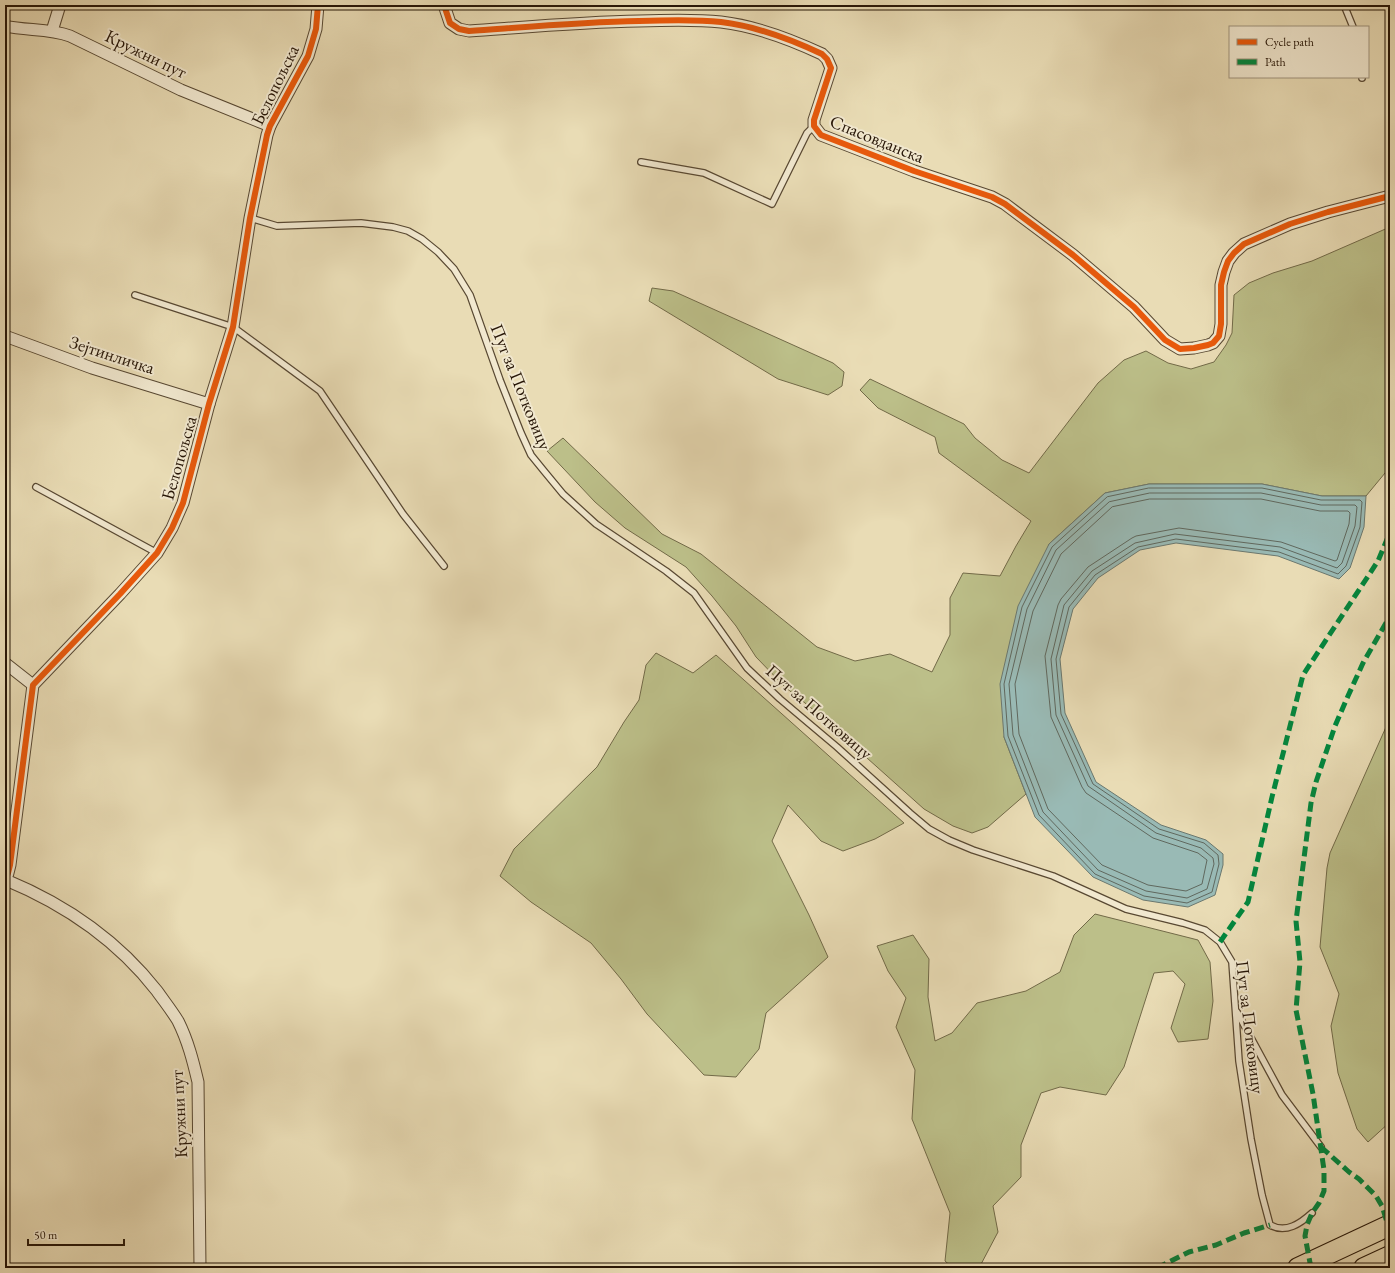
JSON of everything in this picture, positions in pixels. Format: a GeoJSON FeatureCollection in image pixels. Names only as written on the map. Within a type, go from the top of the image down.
{"type":"FeatureCollection","features":[{"type":"Feature","properties":{"kind":"highway"},"geometry":{"type":"LineString","coordinates":[[1298,1268],[1390,1225]]}},
{"type":"Feature","properties":{"kind":"highway"},"geometry":{"type":"LineString","coordinates":[[1364,1268],[1390,1256]]}},
{"type":"Feature","properties":{"kind":"street"},"geometry":{"type":"LineString","coordinates":[[52,31],[60,5]]}},
{"type":"Feature","properties":{"kind":"street","name":"Белопољска"},"geometry":{"type":"LineString","coordinates":[[33,685],[120,594],[156,553],[172,528],[183,503],[209,404],[233,327],[250,218],[264,146],[270,126],[308,56],[316,29],[318,5]]}},
{"type":"Feature","properties":{"kind":"street","name":"Спасовданска"},"geometry":{"type":"LineString","coordinates":[[444,5],[450,23],[459,29],[469,31],[609,21],[666,20],[721,22],[749,27],[777,35],[822,54],[828,59],[830,64],[830,74],[815,113],[814,126],[818,132],[826,138],[914,171],[992,197],[1006,204],[1073,255],[1134,307],[1165,340],[1180,349],[1194,348],[1213,343],[1219,336],[1221,324],[1221,285],[1224,272],[1231,257],[1244,244],[1290,224],[1328,212],[1390,196]]}},
{"type":"Feature","properties":{"kind":"street","name":"Кружни пут"},"geometry":{"type":"LineString","coordinates":[[5,26],[52,31],[70,36],[181,90],[270,126]]}},
{"type":"Feature","properties":{"kind":"street","name":"Зејтинличка"},"geometry":{"type":"LineString","coordinates":[[5,336],[92,368],[209,404]]}},
{"type":"Feature","properties":{"kind":"street"},"geometry":{"type":"LineString","coordinates":[[5,663],[33,685],[10,865],[5,880]]}},
{"type":"Feature","properties":{"kind":"street","name":"Кружни пут"},"geometry":{"type":"LineString","coordinates":[[5,880],[34,893],[67,911],[112,944],[133,963],[152,984],[177,1020],[193,1061],[198,1082],[200,1268]]}},
{"type":"Feature","properties":{"kind":"lane"},"geometry":{"type":"LineString","coordinates":[[1344,5],[1353,26]]}},
{"type":"Feature","properties":{"kind":"lane"},"geometry":{"type":"LineString","coordinates":[[641,162],[704,173],[772,204],[808,133],[814,126]]}},
{"type":"Feature","properties":{"kind":"lane","name":"Пут за Потковицу"},"geometry":{"type":"LineString","coordinates":[[250,218],[276,226],[361,223],[393,227],[408,231],[422,239],[438,252],[454,269],[470,296],[495,366],[531,455],[563,494],[596,524],[666,571],[694,593],[733,650],[747,668],[759,680],[837,747],[910,813],[929,828],[949,840],[973,850],[1053,876],[1126,909],[1183,923],[1204,930],[1220,942],[1232,962],[1239,1061],[1251,1139],[1262,1195],[1270,1226],[1278,1229],[1288,1228],[1305,1219],[1312,1213]]}},
{"type":"Feature","properties":{"kind":"lane"},"geometry":{"type":"LineString","coordinates":[[135,295],[233,327],[320,391],[402,514],[444,566]]}},
{"type":"Feature","properties":{"kind":"lane"},"geometry":{"type":"LineString","coordinates":[[36,487],[156,553]]}},
{"type":"Feature","properties":{"kind":"lane"},"geometry":{"type":"LineString","coordinates":[[1235,1008],[1282,1095],[1322,1147]]}},
{"type":"Feature","properties":{"kind":"green space"},"geometry":{"type":"Polygon","coordinates":[[[1390,227],[1390,467],[1366,496],[1322,496],[1262,484],[1149,484],[1105,493],[1049,544],[1004,737],[1026,794],[988,827],[972,833],[953,826],[924,809],[810,707],[785,687],[756,657],[736,626],[686,567],[625,528],[595,502],[547,451],[563,438],[662,534],[701,554],[817,647],[855,661],[890,654],[932,672],[950,635],[950,598],[963,573],[1000,576],[1031,521],[939,453],[935,437],[878,408],[860,390],[870,379],[964,424],[975,438],[1002,460],[1029,473],[1098,383],[1124,360],[1146,351],[1168,363],[1191,369],[1214,362],[1226,345],[1232,333],[1234,295],[1249,283],[1273,273],[1312,261],[1390,227]]]}},
{"type":"Feature","properties":{"kind":"green space"},"geometry":{"type":"Polygon","coordinates":[[[652,288],[673,291],[833,363],[844,372],[842,386],[828,395],[778,379],[649,301],[652,288]]]}},
{"type":"Feature","properties":{"kind":"green space"},"geometry":{"type":"Polygon","coordinates":[[[656,653],[693,673],[716,655],[904,823],[875,839],[843,851],[821,841],[788,805],[772,841],[828,957],[766,1013],[759,1049],[736,1077],[704,1075],[647,1014],[621,979],[591,943],[531,902],[500,876],[514,849],[597,767],[639,700],[646,665],[656,653]]]}},
{"type":"Feature","properties":{"kind":"green space"},"geometry":{"type":"Polygon","coordinates":[[[1390,718],[1390,1122],[1368,1142],[1357,1129],[1338,1073],[1331,1026],[1339,994],[1320,947],[1327,868],[1330,853],[1390,718]]]}},
{"type":"Feature","properties":{"kind":"green space"},"geometry":{"type":"Polygon","coordinates":[[[1095,914],[1198,940],[1210,962],[1213,1001],[1208,1039],[1178,1042],[1171,1028],[1185,984],[1173,971],[1154,973],[1124,1067],[1106,1095],[1060,1087],[1041,1093],[1021,1145],[1021,1177],[993,1206],[998,1232],[979,1268],[953,1268],[945,1261],[950,1213],[912,1119],[915,1070],[896,1027],[906,998],[888,971],[877,946],[913,935],[929,959],[928,997],[935,1041],[952,1033],[977,1003],[1026,991],[1060,972],[1074,935],[1095,914]]]}},
{"type":"Feature","properties":{"kind":"water"},"geometry":{"type":"Polygon","coordinates":[[[1149,484],[1262,484],[1322,496],[1366,496],[1364,527],[1350,568],[1339,579],[1278,556],[1176,543],[1140,550],[1098,578],[1073,609],[1060,659],[1065,713],[1096,782],[1161,825],[1206,840],[1223,854],[1223,865],[1215,895],[1188,907],[1143,900],[1093,877],[1035,817],[1004,737],[1000,684],[1018,606],[1049,544],[1105,493],[1149,484]]]}},
{"type":"Feature","properties":{"kind":"marked path"},"geometry":{"type":"LineString","coordinates":[[1220,942],[1248,902],[1272,797],[1303,675],[1378,561],[1390,532]]}},
{"type":"Feature","properties":{"kind":"marked path"},"geometry":{"type":"LineString","coordinates":[[1311,1268],[1305,1236],[1307,1225],[1312,1213],[1319,1203],[1324,1191],[1324,1170],[1313,1094],[1296,1010],[1300,962],[1296,921],[1311,803],[1316,782],[1335,726],[1348,696],[1363,663],[1390,616]]}},
{"type":"Feature","properties":{"kind":"marked path"},"geometry":{"type":"LineString","coordinates":[[1321,1147],[1359,1179],[1376,1196],[1382,1206],[1390,1232]]}},
{"type":"Feature","properties":{"kind":"marked path"},"geometry":{"type":"LineString","coordinates":[[1157,1268],[1189,1252],[1216,1245],[1244,1233],[1270,1225]]}},
{"type":"Feature","properties":{"kind":"cycle path"},"geometry":{"type":"LineString","coordinates":[[5,881],[10,865],[33,685],[157,553],[172,528],[183,503],[209,404],[233,327],[250,218],[267,135],[270,126],[308,56],[316,29],[318,5]]}},
{"type":"Feature","properties":{"kind":"cycle path"},"geometry":{"type":"LineString","coordinates":[[444,5],[450,23],[459,29],[469,31],[596,22],[670,20],[711,21],[734,24],[760,30],[798,43],[822,54],[827,59],[831,68],[814,120],[814,126],[821,135],[914,171],[992,197],[1005,204],[1073,255],[1134,307],[1165,340],[1180,349],[1208,345],[1213,343],[1219,336],[1221,324],[1221,285],[1224,272],[1228,261],[1244,244],[1290,224],[1328,212],[1390,196]]}}]}
